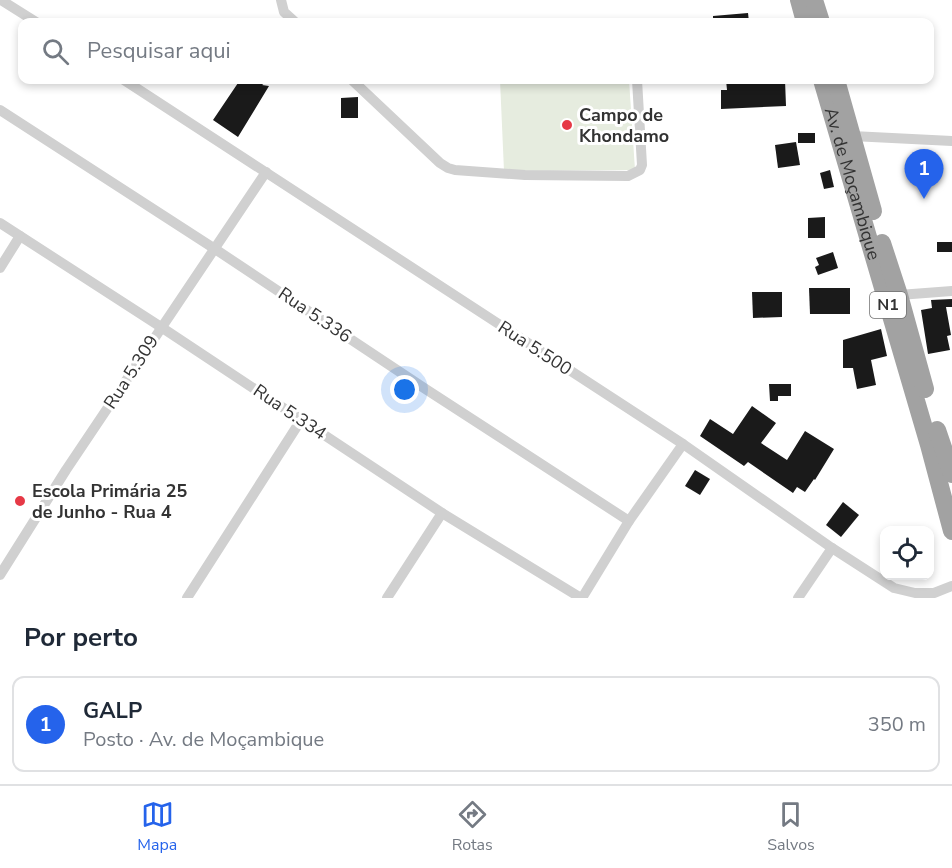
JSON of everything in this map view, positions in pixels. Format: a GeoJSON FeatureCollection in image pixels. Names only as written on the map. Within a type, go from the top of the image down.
{"type":"FeatureCollection","features":[{"type":"Feature","properties":{"kind":"highway"},"geometry":{"type":"LineString","coordinates":[[799,0],[804,18]]}},
{"type":"Feature","properties":{"kind":"highway"},"geometry":{"type":"LineString","coordinates":[[814,0],[820,18]]}},
{"type":"Feature","properties":{"kind":"highway","name":"Av. de Moçambique"},"geometry":{"type":"LineString","coordinates":[[823,84],[929,444],[952,531]]}},
{"type":"Feature","properties":{"kind":"highway","name":"Av. de Moçambique"},"geometry":{"type":"LineString","coordinates":[[837,84],[879,233],[946,443],[950,468]]}},
{"type":"Feature","properties":{"kind":"street"},"geometry":{"type":"LineString","coordinates":[[1,0],[30,18]]}},
{"type":"Feature","properties":{"kind":"street"},"geometry":{"type":"LineString","coordinates":[[281,0],[284,12],[291,18]]}},
{"type":"Feature","properties":{"kind":"street","name":"Rua 5.500"},"geometry":{"type":"LineString","coordinates":[[130,84],[683,444],[832,549],[894,588],[915,593],[934,593],[952,586]]}},
{"type":"Feature","properties":{"kind":"street"},"geometry":{"type":"LineString","coordinates":[[356,84],[440,163],[456,171],[525,175],[628,176],[640,170],[642,165],[637,84]]}},
{"type":"Feature","properties":{"kind":"street","name":"Rua 5.336"},"geometry":{"type":"LineString","coordinates":[[0,110],[629,521]]}},
{"type":"Feature","properties":{"kind":"street"},"geometry":{"type":"LineString","coordinates":[[852,136],[952,141]]}},
{"type":"Feature","properties":{"kind":"street","name":"Rua 5.309"},"geometry":{"type":"LineString","coordinates":[[0,575],[66,470],[266,172]]}},
{"type":"Feature","properties":{"kind":"street","name":"Rua 5.334"},"geometry":{"type":"LineString","coordinates":[[0,223],[442,513],[581,598]]}},
{"type":"Feature","properties":{"kind":"street"},"geometry":{"type":"LineString","coordinates":[[0,268],[20,236]]}},
{"type":"Feature","properties":{"kind":"street"},"geometry":{"type":"LineString","coordinates":[[899,295],[952,291]]}},
{"type":"Feature","properties":{"kind":"street"},"geometry":{"type":"LineString","coordinates":[[187,598],[301,420]]}},
{"type":"Feature","properties":{"kind":"street"},"geometry":{"type":"LineString","coordinates":[[581,598],[629,521],[683,444]]}},
{"type":"Feature","properties":{"kind":"street"},"geometry":{"type":"LineString","coordinates":[[387,598],[442,513]]}},
{"type":"Feature","properties":{"kind":"street"},"geometry":{"type":"LineString","coordinates":[[798,598],[832,549]]}},
{"type":"Feature","properties":{"kind":"shaded area","name":"Campo de Khondamo"},"geometry":{"type":"Polygon","coordinates":[[[500,84],[629,84],[635,170],[504,171],[500,84]]]}},
{"type":"Feature","properties":{"kind":"building"},"geometry":{"type":"Polygon","coordinates":[[[748,13],[749,18],[713,18],[713,16],[748,13]]]}},
{"type":"Feature","properties":{"kind":"building"},"geometry":{"type":"Polygon","coordinates":[[[237,84],[269,86],[238,137],[213,120],[237,84]]]}},
{"type":"Feature","properties":{"kind":"building"},"geometry":{"type":"Polygon","coordinates":[[[726,84],[785,84],[786,106],[721,109],[721,90],[727,90],[726,84]]]}},
{"type":"Feature","properties":{"kind":"building"},"geometry":{"type":"Polygon","coordinates":[[[358,97],[358,118],[341,118],[341,98],[358,97]]]}},
{"type":"Feature","properties":{"kind":"building"},"geometry":{"type":"Polygon","coordinates":[[[798,133],[815,133],[815,143],[798,143],[798,133]]]}},
{"type":"Feature","properties":{"kind":"building"},"geometry":{"type":"Polygon","coordinates":[[[796,142],[800,165],[778,168],[775,145],[796,142]]]}},
{"type":"Feature","properties":{"kind":"building"},"geometry":{"type":"Polygon","coordinates":[[[830,170],[834,187],[824,189],[820,173],[830,170]]]}},
{"type":"Feature","properties":{"kind":"building"},"geometry":{"type":"Polygon","coordinates":[[[825,217],[825,238],[808,238],[808,218],[825,217]]]}},
{"type":"Feature","properties":{"kind":"building"},"geometry":{"type":"Polygon","coordinates":[[[937,242],[952,242],[952,252],[937,252],[937,242]]]}},
{"type":"Feature","properties":{"kind":"building"},"geometry":{"type":"Polygon","coordinates":[[[833,252],[838,268],[818,275],[815,267],[819,265],[816,258],[833,252]]]}},
{"type":"Feature","properties":{"kind":"building"},"geometry":{"type":"Polygon","coordinates":[[[809,288],[850,288],[850,314],[810,314],[809,288]]]}},
{"type":"Feature","properties":{"kind":"building"},"geometry":{"type":"Polygon","coordinates":[[[752,292],[782,292],[782,317],[753,318],[752,292]]]}},
{"type":"Feature","properties":{"kind":"building"},"geometry":{"type":"Polygon","coordinates":[[[952,299],[952,307],[946,307],[951,335],[947,336],[950,350],[928,354],[921,310],[932,308],[931,300],[952,299]]]}},
{"type":"Feature","properties":{"kind":"building"},"geometry":{"type":"Polygon","coordinates":[[[881,329],[887,356],[871,360],[876,385],[857,389],[853,368],[843,368],[843,340],[881,329]]]}},
{"type":"Feature","properties":{"kind":"building"},"geometry":{"type":"Polygon","coordinates":[[[769,384],[791,384],[791,396],[778,396],[778,401],[770,401],[769,384]]]}},
{"type":"Feature","properties":{"kind":"building"},"geometry":{"type":"Polygon","coordinates":[[[752,406],[776,423],[761,443],[787,460],[805,431],[834,449],[805,492],[797,487],[793,493],[748,462],[744,466],[700,436],[710,419],[733,434],[752,406]]]}},
{"type":"Feature","properties":{"kind":"building"},"geometry":{"type":"Polygon","coordinates":[[[695,470],[710,479],[700,495],[685,486],[695,470]]]}},
{"type":"Feature","properties":{"kind":"building"},"geometry":{"type":"Polygon","coordinates":[[[843,502],[859,515],[841,537],[826,525],[843,502]]]}},
{"type":"Feature","properties":{"kind":"place","name":"Campo de Khondamo"},"geometry":{"type":"Point","coordinates":[567,125]}},
{"type":"Feature","properties":{"kind":"place","name":"GALP"},"geometry":{"type":"Point","coordinates":[924,199]}},
{"type":"Feature","properties":{"kind":"place","name":"Escola Primária 25 de Junho - Rua 4"},"geometry":{"type":"Point","coordinates":[20,501]}}]}
